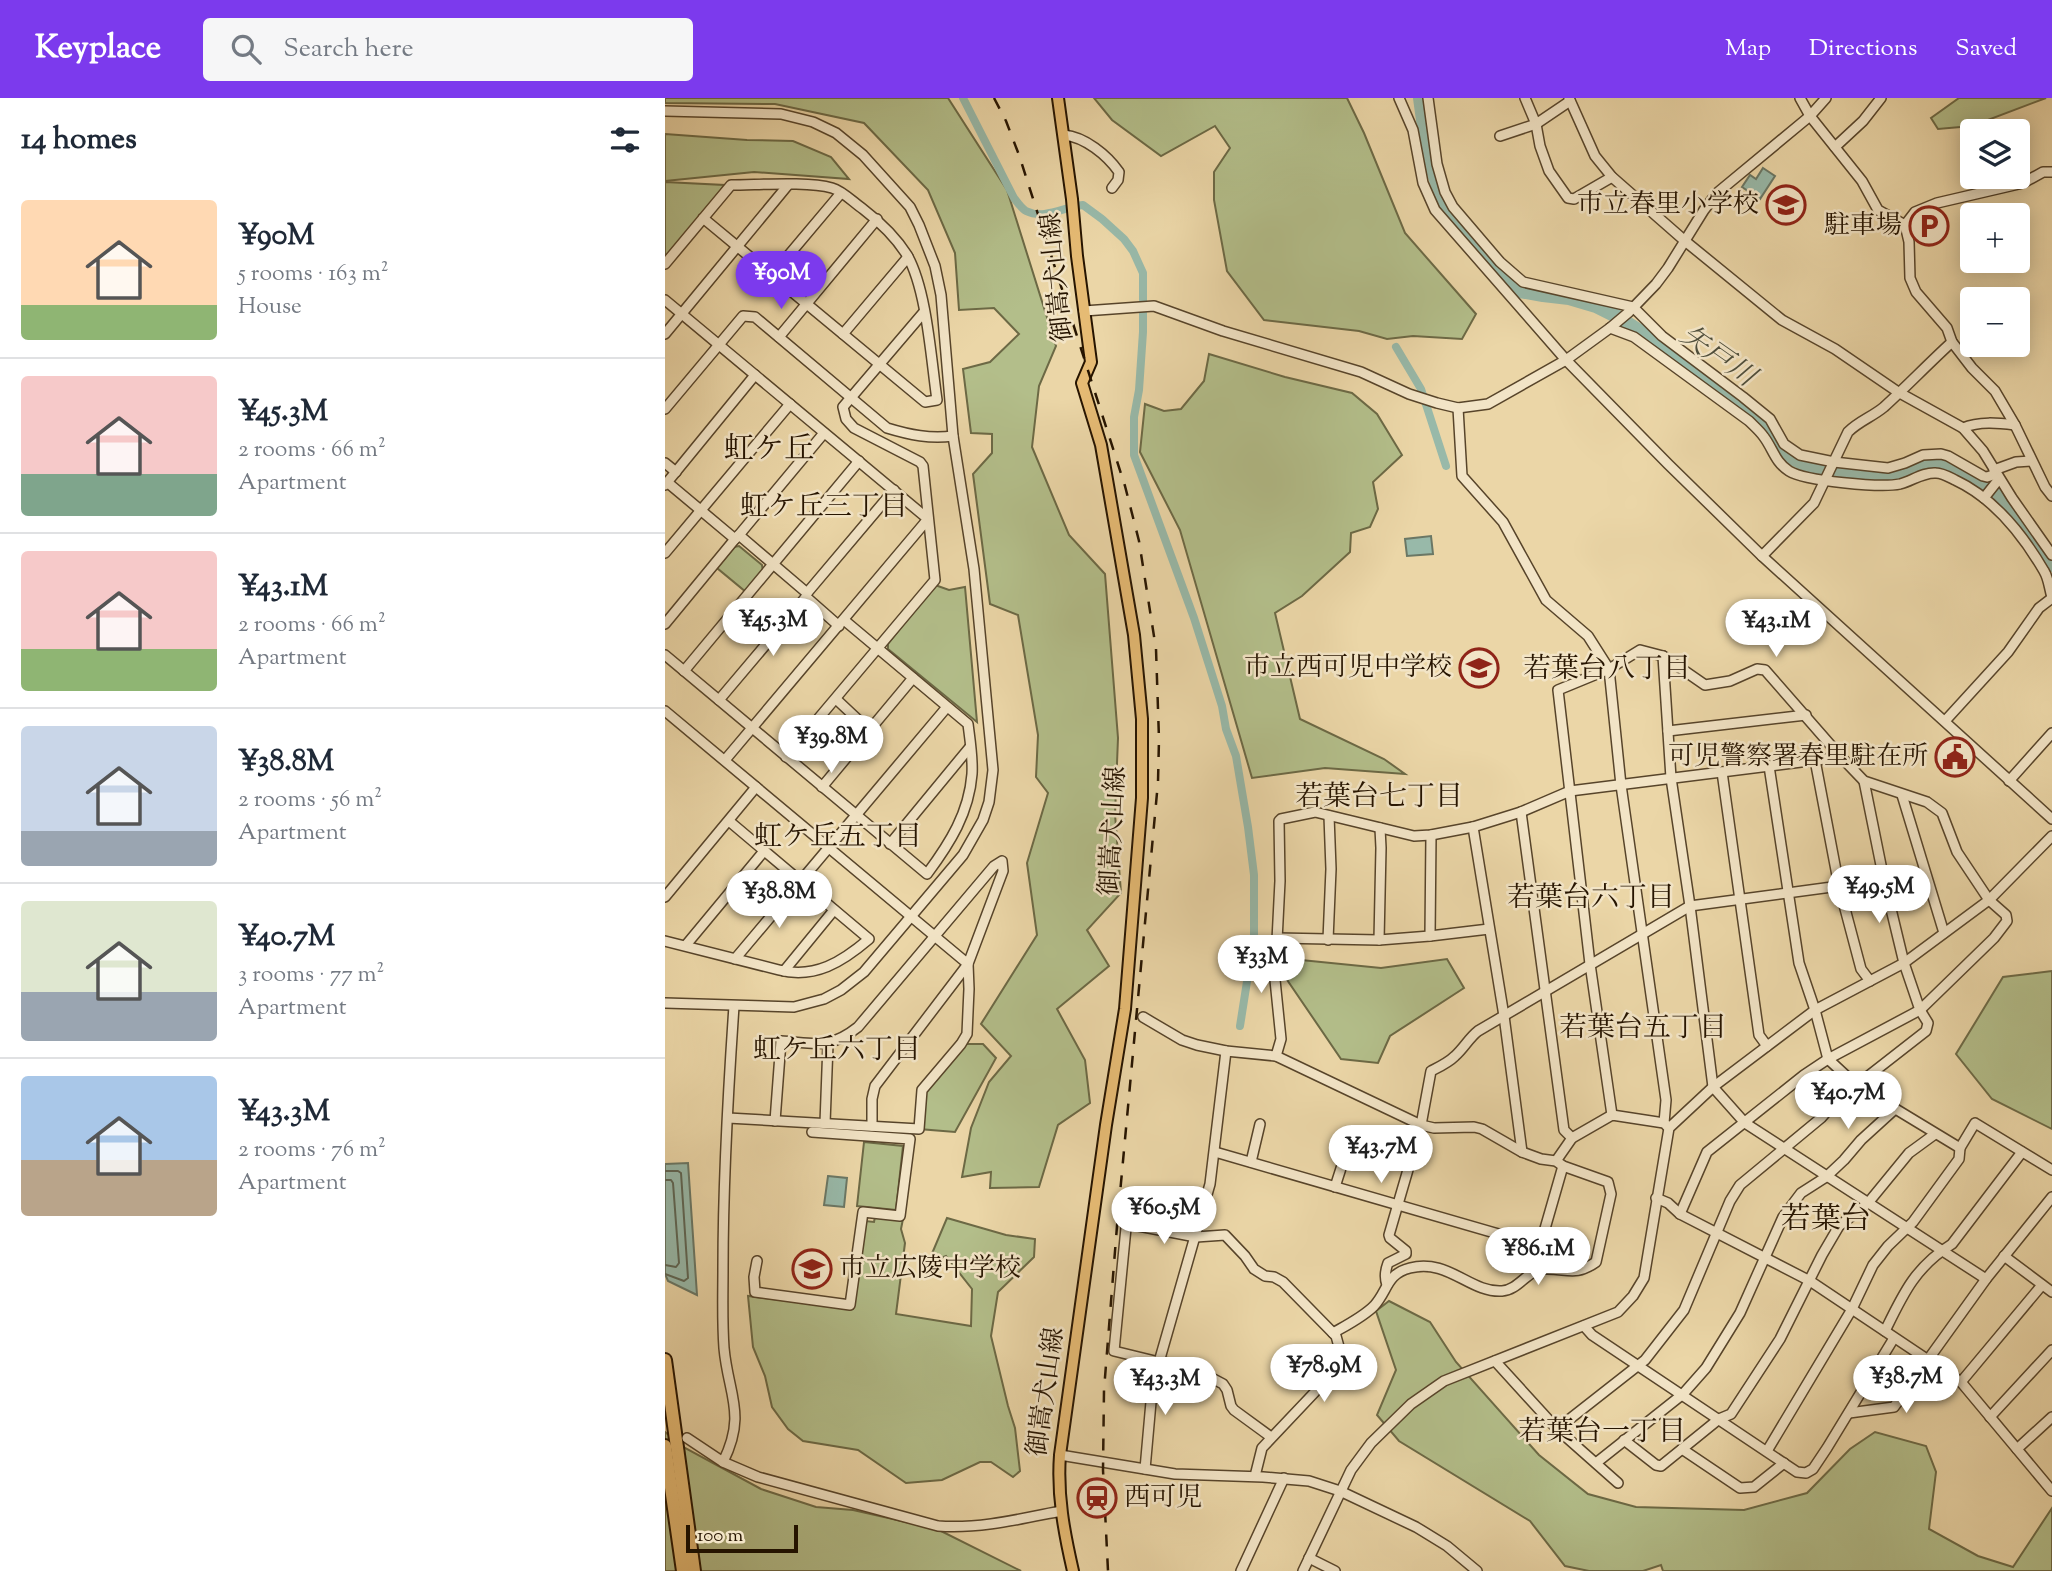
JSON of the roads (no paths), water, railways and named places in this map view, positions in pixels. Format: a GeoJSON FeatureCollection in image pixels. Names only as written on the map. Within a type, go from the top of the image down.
{"type":"FeatureCollection","features":[{"type":"Feature","properties":{"kind":"highway"},"geometry":{"type":"LineString","coordinates":[[665,1360],[694,1571]]}},
{"type":"Feature","properties":{"kind":"highway"},"geometry":{"type":"LineString","coordinates":[[665,1446],[683,1571]]}},
{"type":"Feature","properties":{"kind":"main road","name":"御嵩犬山線"},"geometry":{"type":"LineString","coordinates":[[1058,98],[1091,362],[1082,383],[1101,445],[1134,635],[1142,719],[1142,798],[1125,1009],[1060,1455],[1058,1480],[1061,1511],[1073,1571]]}},
{"type":"Feature","properties":{"kind":"street"},"geometry":{"type":"LineString","coordinates":[[1399,98],[1413,130],[1423,183],[1435,210],[1566,360],[1762,556],[2052,818]]}},
{"type":"Feature","properties":{"kind":"street"},"geometry":{"type":"LineString","coordinates":[[1428,98],[1437,164],[1445,192],[1453,207],[1500,261],[1524,282],[1631,310],[1770,419],[1784,444],[1800,455],[1888,468],[1923,455],[1941,454],[1983,476],[1997,475]]}},
{"type":"Feature","properties":{"kind":"street"},"geometry":{"type":"LineString","coordinates":[[1525,98],[1536,124],[1549,171],[1568,198],[1574,199],[1612,177]]}},
{"type":"Feature","properties":{"kind":"street"},"geometry":{"type":"LineString","coordinates":[[1800,98],[1810,116],[1861,181],[1878,210],[1905,225],[1909,242],[1910,278],[1916,292],[1947,328],[1952,342],[1972,368],[1994,391],[2052,496]]}},
{"type":"Feature","properties":{"kind":"street"},"geometry":{"type":"LineString","coordinates":[[1084,311],[1154,306],[1223,331],[1361,372],[1409,394],[1437,403],[1458,408],[1488,404],[1566,360],[1631,310],[1656,284],[1717,193],[1810,116],[1826,98]]}},
{"type":"Feature","properties":{"kind":"street"},"geometry":{"type":"LineString","coordinates":[[1835,147],[1863,121],[1881,98]]}},
{"type":"Feature","properties":{"kind":"street"},"geometry":{"type":"LineString","coordinates":[[1500,136],[1536,124],[1569,99],[1595,156],[1612,177],[1685,241],[1782,320],[1835,349],[1898,393],[1963,428],[1973,438],[2052,555]]}},
{"type":"Feature","properties":{"kind":"street"},"geometry":{"type":"LineString","coordinates":[[665,111],[781,114],[813,122],[836,134],[863,155],[909,207],[919,225],[935,266],[941,295],[953,436],[974,569],[993,770],[989,802],[976,834],[963,855],[864,972],[841,990],[824,999],[795,1006],[665,1003]]}},
{"type":"Feature","properties":{"kind":"street"},"geometry":{"type":"LineString","coordinates":[[1064,135],[1073,136],[1094,148],[1116,167],[1119,172],[1118,180],[1112,188]]}},
{"type":"Feature","properties":{"kind":"street"},"geometry":{"type":"LineString","coordinates":[[1905,225],[1915,212],[1937,203],[2023,183],[2043,172],[2052,172]]}},
{"type":"Feature","properties":{"kind":"street"},"geometry":{"type":"LineString","coordinates":[[665,334],[788,185]]}},
{"type":"Feature","properties":{"kind":"street"},"geometry":{"type":"LineString","coordinates":[[665,264],[703,218],[731,186],[821,186],[841,193],[877,219],[897,240],[908,257],[924,312],[937,400],[925,402],[703,218]]}},
{"type":"Feature","properties":{"kind":"street"},"geometry":{"type":"LineString","coordinates":[[772,275],[841,193]]}},
{"type":"Feature","properties":{"kind":"street"},"geometry":{"type":"LineString","coordinates":[[779,337],[877,219]]}},
{"type":"Feature","properties":{"kind":"street"},"geometry":{"type":"LineString","coordinates":[[843,334],[908,257]]}},
{"type":"Feature","properties":{"kind":"street"},"geometry":{"type":"LineString","coordinates":[[665,300],[928,519]]}},
{"type":"Feature","properties":{"kind":"street"},"geometry":{"type":"LineString","coordinates":[[786,757],[935,580],[923,466],[848,423],[843,407],[924,312]]}},
{"type":"Feature","properties":{"kind":"street"},"geometry":{"type":"LineString","coordinates":[[665,409],[743,316],[755,317],[887,429],[936,438],[953,436]]}},
{"type":"Feature","properties":{"kind":"street"},"geometry":{"type":"LineString","coordinates":[[1610,328],[1634,337],[1749,421],[1764,436],[1777,461],[1789,471],[1825,480],[1882,486],[1938,472],[1984,498],[2017,531],[2045,573],[2052,597],[2039,608],[2008,652],[1945,720]]}},
{"type":"Feature","properties":{"kind":"street"},"geometry":{"type":"LineString","coordinates":[[1762,556],[1814,503],[1848,432],[1856,423],[1873,416],[1952,342]]}},
{"type":"Feature","properties":{"kind":"street"},"geometry":{"type":"LineString","coordinates":[[665,655],[927,874],[953,837],[965,811],[972,772],[968,724],[878,649],[806,595],[773,564],[666,484],[755,375]]}},
{"type":"Feature","properties":{"kind":"street"},"geometry":{"type":"LineString","coordinates":[[665,553],[790,404]]}},
{"type":"Feature","properties":{"kind":"street"},"geometry":{"type":"LineString","coordinates":[[1303,1571],[1340,1491],[1360,1456],[1411,1404],[1444,1381],[1618,1312],[1633,1296],[1644,1278],[1667,1125],[1666,1100],[1621,785],[1609,669],[1588,636],[1546,600],[1503,522],[1462,476],[1458,408]]}},
{"type":"Feature","properties":{"kind":"street"},"geometry":{"type":"LineString","coordinates":[[1963,428],[1985,424],[2015,425]]}},
{"type":"Feature","properties":{"kind":"street"},"geometry":{"type":"LineString","coordinates":[[665,624],[824,433]]}},
{"type":"Feature","properties":{"kind":"street"},"geometry":{"type":"LineString","coordinates":[[684,671],[859,461]]}},
{"type":"Feature","properties":{"kind":"street"},"geometry":{"type":"LineString","coordinates":[[1984,498],[1997,475],[2016,461],[2031,461]]}},
{"type":"Feature","properties":{"kind":"street"},"geometry":{"type":"LineString","coordinates":[[665,463],[676,472]]}},
{"type":"Feature","properties":{"kind":"street"},"geometry":{"type":"LineString","coordinates":[[719,700],[894,490]]}},
{"type":"Feature","properties":{"kind":"street"},"geometry":{"type":"LineString","coordinates":[[725,760],[928,519]]}},
{"type":"Feature","properties":{"kind":"street"},"geometry":{"type":"LineString","coordinates":[[1612,1115],[1590,964],[1557,690],[1609,669],[1640,650],[1663,656],[1705,685],[1730,681],[1757,668],[1765,670],[1864,781],[1927,802],[1942,813],[1957,852],[1989,900],[2006,915],[2005,926],[1920,1010],[1828,1059],[1707,1152],[1680,1214]]}},
{"type":"Feature","properties":{"kind":"street"},"geometry":{"type":"LineString","coordinates":[[1663,656],[1671,778],[1713,1087],[1745,1123],[1986,1279]]}},
{"type":"Feature","properties":{"kind":"street"},"geometry":{"type":"LineString","coordinates":[[821,787],[913,678]]}},
{"type":"Feature","properties":{"kind":"street"},"geometry":{"type":"LineString","coordinates":[[836,699],[869,730]]}},
{"type":"Feature","properties":{"kind":"street"},"geometry":{"type":"LineString","coordinates":[[735,959],[947,707]]}},
{"type":"Feature","properties":{"kind":"street"},"geometry":{"type":"LineString","coordinates":[[665,711],[968,964],[967,1034],[922,1090],[919,1129],[728,1118]]}},
{"type":"Feature","properties":{"kind":"street"},"geometry":{"type":"LineString","coordinates":[[1668,731],[1806,715]]}},
{"type":"Feature","properties":{"kind":"street"},"geometry":{"type":"LineString","coordinates":[[2009,781],[2052,733]]}},
{"type":"Feature","properties":{"kind":"street"},"geometry":{"type":"LineString","coordinates":[[890,844],[970,747]]}},
{"type":"Feature","properties":{"kind":"street"},"geometry":{"type":"LineString","coordinates":[[1276,1056],[1281,1039],[1275,981],[1280,881],[1279,821],[1286,817],[1315,812],[1414,836],[1431,835],[1473,827],[1521,812],[1570,791],[1841,757]]}},
{"type":"Feature","properties":{"kind":"street"},"geometry":{"type":"LineString","coordinates":[[1815,760],[1839,887],[1861,969],[1870,981]]}},
{"type":"Feature","properties":{"kind":"street"},"geometry":{"type":"LineString","coordinates":[[1769,766],[1799,963],[1828,1059],[1856,1085],[1960,1148]]}},
{"type":"Feature","properties":{"kind":"street"},"geometry":{"type":"LineString","coordinates":[[1722,772],[1759,1035],[1767,1046]]}},
{"type":"Feature","properties":{"kind":"street"},"geometry":{"type":"LineString","coordinates":[[1557,1429],[1637,1364],[1646,1360],[1684,1310],[1730,1201],[1740,1185],[1821,1118],[1835,1102],[1926,1031],[1928,1023],[1920,1010],[1904,963],[1864,781]]}},
{"type":"Feature","properties":{"kind":"street"},"geometry":{"type":"LineString","coordinates":[[665,897],[756,787]]}},
{"type":"Feature","properties":{"kind":"street"},"geometry":{"type":"LineString","coordinates":[[1902,795],[1944,933]]}},
{"type":"Feature","properties":{"kind":"street"},"geometry":{"type":"LineString","coordinates":[[1521,812],[1564,1129],[1572,1138]]}},
{"type":"Feature","properties":{"kind":"street"},"geometry":{"type":"LineString","coordinates":[[1328,940],[1331,869],[1329,816]]}},
{"type":"Feature","properties":{"kind":"street"},"geometry":{"type":"LineString","coordinates":[[665,941],[784,971],[810,972],[842,961],[869,939],[729,821]]}},
{"type":"Feature","properties":{"kind":"street"},"geometry":{"type":"LineString","coordinates":[[1473,827],[1504,1016],[1522,1152]]}},
{"type":"Feature","properties":{"kind":"street"},"geometry":{"type":"LineString","coordinates":[[1378,940],[1380,828]]}},
{"type":"Feature","properties":{"kind":"street"},"geometry":{"type":"LineString","coordinates":[[1430,936],[1431,835]]}},
{"type":"Feature","properties":{"kind":"street"},"geometry":{"type":"LineString","coordinates":[[1215,1152],[1540,1246],[1560,1164],[1572,1138],[1612,1115],[1667,1125],[1815,1010],[1904,963],[1989,900],[2052,836]]}},
{"type":"Feature","properties":{"kind":"street"},"geometry":{"type":"LineString","coordinates":[[685,946],[764,851]]}},
{"type":"Feature","properties":{"kind":"street"},"geometry":{"type":"LineString","coordinates":[[775,1121],[781,1041],[828,1044],[845,1037],[858,1027],[994,866],[1002,861],[1003,871],[968,964],[875,1086],[872,1126]]}},
{"type":"Feature","properties":{"kind":"street"},"geometry":{"type":"LineString","coordinates":[[1387,1285],[1385,1280],[1388,1263],[1406,1254],[1406,1251],[1390,1238],[1421,1125],[1431,1071],[1448,1063],[1469,1038],[1690,906],[1884,880]]}},
{"type":"Feature","properties":{"kind":"street"},"geometry":{"type":"LineString","coordinates":[[784,971],[834,910]]}},
{"type":"Feature","properties":{"kind":"street"},"geometry":{"type":"LineString","coordinates":[[1277,938],[1378,940],[1489,929]]}},
{"type":"Feature","properties":{"kind":"street"},"geometry":{"type":"LineString","coordinates":[[723,1462],[733,1436],[735,1417],[735,1401],[724,1346],[724,1232],[733,1006]]}},
{"type":"Feature","properties":{"kind":"street"},"geometry":{"type":"LineString","coordinates":[[1143,1017],[1182,1040],[1197,1045],[1276,1056],[1421,1125],[1434,1128],[1482,1129],[1522,1152],[1608,1182],[1611,1194],[1596,1262],[1587,1268],[1575,1272],[1542,1268],[1516,1286],[1503,1291],[1487,1289],[1434,1266],[1422,1266],[1393,1276],[1375,1305],[1333,1333]]}},
{"type":"Feature","properties":{"kind":"street"},"geometry":{"type":"LineString","coordinates":[[825,1123],[828,1044]]}},
{"type":"Feature","properties":{"kind":"street"},"geometry":{"type":"LineString","coordinates":[[1145,1469],[1151,1402],[1159,1362],[1210,1184],[1226,1051]]}},
{"type":"Feature","properties":{"kind":"street"},"geometry":{"type":"LineString","coordinates":[[1596,1463],[1683,1394],[1706,1368],[1740,1313],[1783,1217],[1801,1193],[1826,1177],[1895,1109]]}},
{"type":"Feature","properties":{"kind":"street"},"geometry":{"type":"LineString","coordinates":[[1251,1162],[1260,1124]]}},
{"type":"Feature","properties":{"kind":"street"},"geometry":{"type":"LineString","coordinates":[[1767,1451],[1852,1309],[1873,1265],[1907,1227],[1959,1160],[1960,1148],[1975,1124],[2052,1170]]}},
{"type":"Feature","properties":{"kind":"street"},"geometry":{"type":"LineString","coordinates":[[757,1261],[755,1292],[850,1305],[863,1212],[900,1216],[910,1139],[812,1132]]}},
{"type":"Feature","properties":{"kind":"street"},"geometry":{"type":"LineString","coordinates":[[1624,1440],[1656,1465],[1661,1465],[1719,1419],[1731,1414],[1780,1339],[1839,1226],[1868,1203],[1909,1153],[1935,1134]]}},
{"type":"Feature","properties":{"kind":"street"},"geometry":{"type":"LineString","coordinates":[[1885,1331],[1916,1273],[1952,1244],[2022,1152]]}},
{"type":"Feature","properties":{"kind":"street"},"geometry":{"type":"LineString","coordinates":[[1335,1187],[1343,1162]]}},
{"type":"Feature","properties":{"kind":"street"},"geometry":{"type":"LineString","coordinates":[[1849,1413],[1894,1407],[1986,1279],[2052,1197]]}},
{"type":"Feature","properties":{"kind":"street"},"geometry":{"type":"LineString","coordinates":[[1656,1198],[1668,1203],[1680,1214],[1810,1281],[1961,1382],[2050,1485]]}},
{"type":"Feature","properties":{"kind":"street"},"geometry":{"type":"LineString","coordinates":[[1255,1476],[1262,1448],[1340,1361],[1336,1336],[1283,1282],[1254,1269],[1225,1235],[1196,1237],[1128,1224],[1114,1351],[1159,1362],[1187,1365],[1223,1384],[1234,1410],[1271,1437]]}},
{"type":"Feature","properties":{"kind":"street"},"geometry":{"type":"LineString","coordinates":[[2004,1256],[2052,1292]]}},
{"type":"Feature","properties":{"kind":"street"},"geometry":{"type":"LineString","coordinates":[[1961,1382],[2042,1285]]}},
{"type":"Feature","properties":{"kind":"street"},"geometry":{"type":"LineString","coordinates":[[1584,1326],[1592,1335],[1797,1472],[1807,1473],[1813,1469],[1894,1338]]}},
{"type":"Feature","properties":{"kind":"street"},"geometry":{"type":"LineString","coordinates":[[1990,1417],[2052,1350]]}},
{"type":"Feature","properties":{"kind":"street"},"geometry":{"type":"LineString","coordinates":[[1495,1361],[1557,1429],[1618,1483]]}},
{"type":"Feature","properties":{"kind":"street"},"geometry":{"type":"LineString","coordinates":[[2017,1449],[2052,1417]]}},
{"type":"Feature","properties":{"kind":"street"},"geometry":{"type":"LineString","coordinates":[[688,1438],[723,1462],[773,1482],[938,1526],[961,1528],[1061,1511]]}},
{"type":"Feature","properties":{"kind":"street"},"geometry":{"type":"LineString","coordinates":[[1682,1449],[1741,1488],[1754,1487],[1784,1463]]}},
{"type":"Feature","properties":{"kind":"street"},"geometry":{"type":"LineString","coordinates":[[1060,1455],[1175,1474],[1255,1476],[1309,1481],[1340,1491],[1416,1527],[1447,1546],[1475,1570]]}},
{"type":"Feature","properties":{"kind":"street"},"geometry":{"type":"LineString","coordinates":[[1241,1571],[1284,1478]]}},
{"type":"Feature","properties":{"kind":"street"},"geometry":{"type":"LineString","coordinates":[[1309,1558],[1335,1571]]}},
{"type":"Feature","properties":{"kind":"water"},"geometry":{"type":"Polygon","coordinates":[[[1763,168],[1775,176],[1760,199],[1742,187],[1750,175],[1756,179],[1763,168]]]}},
{"type":"Feature","properties":{"kind":"water"},"geometry":{"type":"Polygon","coordinates":[[[1431,536],[1433,554],[1407,556],[1405,539],[1431,536]]]}},
{"type":"Feature","properties":{"kind":"water"},"geometry":{"type":"Polygon","coordinates":[[[688,1163],[697,1295],[668,1281],[665,1274],[665,1164],[688,1163]]]}},
{"type":"Feature","properties":{"kind":"water"},"geometry":{"type":"Polygon","coordinates":[[[828,1176],[847,1178],[844,1207],[824,1205],[828,1176]]]}},
{"type":"Feature","properties":{"kind":"waterway"},"geometry":{"type":"LineString","coordinates":[[963,98],[1014,198],[1023,209],[1040,214],[1083,205],[1124,239],[1143,273],[1143,332],[1139,390],[1134,417],[1134,455],[1194,618],[1222,706],[1226,729],[1236,756],[1248,827],[1254,875],[1254,937],[1240,1026]]}},
{"type":"Feature","properties":{"kind":"waterway","name":"矢戸川"},"geometry":{"type":"LineString","coordinates":[[1420,98],[1428,157],[1451,217],[1489,256],[1514,290],[1569,298],[1596,306],[1616,316],[1766,422],[1789,457],[1815,469],[1895,477],[1933,462],[1950,465],[1995,490],[2017,515],[2052,565]]}},
{"type":"Feature","properties":{"kind":"waterway"},"geometry":{"type":"LineString","coordinates":[[1396,347],[1421,389],[1446,466]]}},
{"type":"Feature","properties":{"kind":"railway"},"geometry":{"type":"LineString","coordinates":[[994,98],[1019,155],[1125,486],[1139,541],[1156,649],[1158,782],[1104,1390],[1103,1470],[1108,1571]]}},
{"type":"Feature","properties":{"kind":"place","name":"市立春里小学校"},"geometry":{"type":"Point","coordinates":[1786,205]}},
{"type":"Feature","properties":{"kind":"place","name":"駐車場"},"geometry":{"type":"Point","coordinates":[1929,226]}},
{"type":"Feature","properties":{"kind":"place","name":"市立西可児中学校"},"geometry":{"type":"Point","coordinates":[1479,668]}},
{"type":"Feature","properties":{"kind":"place","name":"可児警察署春里駐在所"},"geometry":{"type":"Point","coordinates":[1955,757]}},
{"type":"Feature","properties":{"kind":"place","name":"市立広陵中学校"},"geometry":{"type":"Point","coordinates":[812,1269]}},
{"type":"Feature","properties":{"kind":"place","name":"西可児"},"geometry":{"type":"Point","coordinates":[1097,1498]}},
{"type":"Feature","properties":{"kind":"district","name":"虹ケ丘"},"geometry":{"type":"Point","coordinates":[769,450]}},
{"type":"Feature","properties":{"kind":"district","name":"虹ケ丘三丁目"},"geometry":{"type":"Point","coordinates":[824,508]}},
{"type":"Feature","properties":{"kind":"district","name":"若葉台八丁目"},"geometry":{"type":"Point","coordinates":[1607,670]}},
{"type":"Feature","properties":{"kind":"district","name":"若葉台七丁目"},"geometry":{"type":"Point","coordinates":[1379,798]}},
{"type":"Feature","properties":{"kind":"district","name":"虹ケ丘五丁目"},"geometry":{"type":"Point","coordinates":[838,838]}},
{"type":"Feature","properties":{"kind":"district","name":"若葉台六丁目"},"geometry":{"type":"Point","coordinates":[1591,899]}},
{"type":"Feature","properties":{"kind":"district","name":"若葉台五丁目"},"geometry":{"type":"Point","coordinates":[1643,1029]}},
{"type":"Feature","properties":{"kind":"district","name":"虹ケ丘六丁目"},"geometry":{"type":"Point","coordinates":[837,1051]}},
{"type":"Feature","properties":{"kind":"district","name":"若葉台"},"geometry":{"type":"Point","coordinates":[1826,1220]}},
{"type":"Feature","properties":{"kind":"district","name":"若葉台一丁目"},"geometry":{"type":"Point","coordinates":[1602,1433]}}]}
